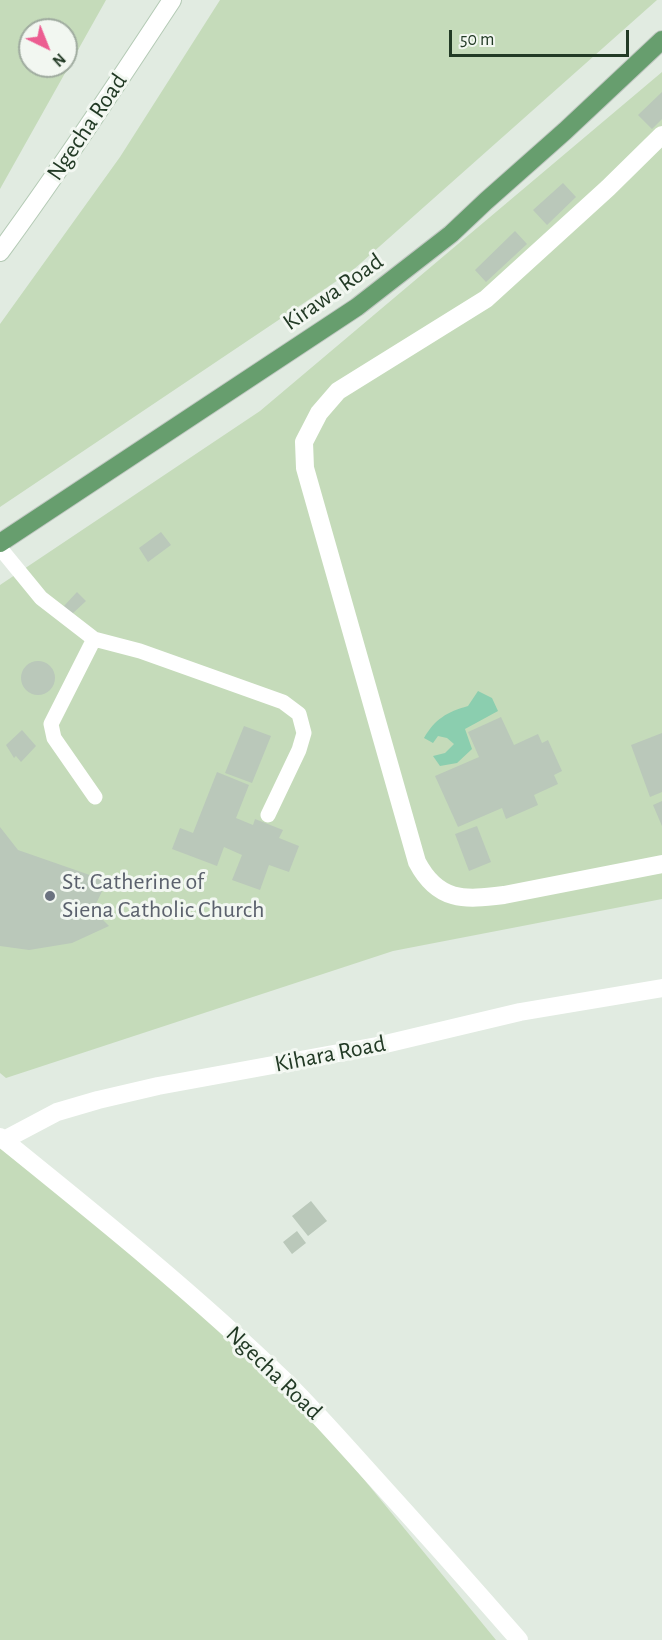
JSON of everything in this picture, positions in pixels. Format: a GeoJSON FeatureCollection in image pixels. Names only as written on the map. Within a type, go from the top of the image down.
{"type":"FeatureCollection","features":[{"type":"Feature","properties":{"kind":"main road","name":"Kirawa Road"},"geometry":{"type":"LineString","coordinates":[[0,546],[357,307],[451,234],[662,40]]}},
{"type":"Feature","properties":{"kind":"street","name":"Ngecha Road"},"geometry":{"type":"LineString","coordinates":[[0,252],[51,182],[172,0]]}},
{"type":"Feature","properties":{"kind":"street"},"geometry":{"type":"LineString","coordinates":[[662,135],[609,188],[486,299],[338,391],[319,413],[304,442],[305,468],[417,862],[423,874],[445,893],[457,897],[483,898],[662,864]]}},
{"type":"Feature","properties":{"kind":"street","name":"Kihara Road"},"geometry":{"type":"LineString","coordinates":[[2,1138],[57,1112],[158,1086],[377,1046],[520,1012],[662,988]]}},
{"type":"Feature","properties":{"kind":"street","name":"Ngecha Road"},"geometry":{"type":"LineString","coordinates":[[2,1138],[125,1238],[234,1333],[288,1385],[433,1542],[519,1640]]}},
{"type":"Feature","properties":{"kind":"lane"},"geometry":{"type":"LineString","coordinates":[[0,546],[42,598],[94,639],[140,651],[283,702],[299,714],[303,733],[299,750],[268,815]]}},
{"type":"Feature","properties":{"kind":"lane"},"geometry":{"type":"LineString","coordinates":[[94,639],[51,724],[54,738],[95,797]]}},
{"type":"Feature","properties":{"kind":"shaded area"},"geometry":{"type":"Polygon","coordinates":[[[0,0],[106,0],[78,50],[78,18],[18,18],[18,78],[62,78],[0,189],[0,0]]]}},
{"type":"Feature","properties":{"kind":"shaded area"},"geometry":{"type":"Polygon","coordinates":[[[220,0],[657,0],[353,270],[0,507],[0,324],[120,157],[220,0]]]}},
{"type":"Feature","properties":{"kind":"shaded area"},"geometry":{"type":"Polygon","coordinates":[[[662,72],[662,899],[393,951],[6,1078],[0,1073],[0,585],[260,411],[662,72]]]}},
{"type":"Feature","properties":{"kind":"shaded area"},"geometry":{"type":"Polygon","coordinates":[[[478,691],[492,698],[498,711],[465,729],[472,749],[457,763],[440,766],[433,756],[445,753],[454,744],[447,738],[438,736],[433,743],[424,738],[442,717],[468,706],[478,691]]]}},
{"type":"Feature","properties":{"kind":"shaded area"},"geometry":{"type":"Polygon","coordinates":[[[0,1148],[147,1265],[288,1387],[496,1640],[0,1640],[0,1148]]]}},
{"type":"Feature","properties":{"kind":"building"},"geometry":{"type":"Polygon","coordinates":[[[662,92],[662,119],[652,129],[638,115],[662,92]]]}},
{"type":"Feature","properties":{"kind":"building"},"geometry":{"type":"Polygon","coordinates":[[[563,183],[576,197],[547,225],[533,210],[563,183]]]}},
{"type":"Feature","properties":{"kind":"building"},"geometry":{"type":"Polygon","coordinates":[[[515,231],[527,244],[486,282],[475,270],[515,231]]]}},
{"type":"Feature","properties":{"kind":"building"},"geometry":{"type":"Polygon","coordinates":[[[161,532],[171,545],[148,562],[139,548],[161,532]]]}},
{"type":"Feature","properties":{"kind":"building"},"geometry":{"type":"Polygon","coordinates":[[[77,592],[86,601],[72,614],[64,606],[77,592]]]}},
{"type":"Feature","properties":{"kind":"building"},"geometry":{"type":"Polygon","coordinates":[[[38,661],[50,666],[55,678],[50,690],[38,695],[26,690],[21,678],[26,666],[38,661]]]}},
{"type":"Feature","properties":{"kind":"building"},"geometry":{"type":"Polygon","coordinates":[[[501,717],[514,745],[538,734],[542,743],[548,740],[562,771],[554,775],[558,784],[534,795],[538,805],[506,819],[502,808],[458,827],[435,776],[479,757],[468,732],[501,717]]]}},
{"type":"Feature","properties":{"kind":"building"},"geometry":{"type":"Polygon","coordinates":[[[244,726],[271,736],[252,783],[225,773],[244,726]]]}},
{"type":"Feature","properties":{"kind":"building"},"geometry":{"type":"Polygon","coordinates":[[[22,730],[36,746],[21,762],[16,756],[14,758],[6,745],[22,730]]]}},
{"type":"Feature","properties":{"kind":"building"},"geometry":{"type":"Polygon","coordinates":[[[662,733],[662,792],[650,797],[631,745],[662,733]]]}},
{"type":"Feature","properties":{"kind":"building"},"geometry":{"type":"Polygon","coordinates":[[[217,772],[249,785],[236,818],[253,825],[255,819],[283,830],[279,838],[299,846],[289,872],[269,865],[260,890],[232,880],[242,855],[224,847],[217,866],[172,849],[180,828],[193,833],[217,772]]]}},
{"type":"Feature","properties":{"kind":"building"},"geometry":{"type":"Polygon","coordinates":[[[662,801],[662,826],[653,805],[662,801]]]}},
{"type":"Feature","properties":{"kind":"building"},"geometry":{"type":"Polygon","coordinates":[[[477,826],[491,862],[469,871],[455,834],[477,826]]]}},
{"type":"Feature","properties":{"kind":"building","name":"St. Catherine of Siena Catholic Church"},"geometry":{"type":"Polygon","coordinates":[[[0,827],[18,850],[107,881],[93,910],[109,926],[72,943],[29,950],[0,946],[0,827]]]}},
{"type":"Feature","properties":{"kind":"building"},"geometry":{"type":"Polygon","coordinates":[[[311,1201],[327,1221],[308,1236],[292,1216],[311,1201]]]}},
{"type":"Feature","properties":{"kind":"building"},"geometry":{"type":"Polygon","coordinates":[[[297,1231],[306,1243],[292,1254],[283,1242],[297,1231]]]}},
{"type":"Feature","properties":{"kind":"place","name":"St. Catherine of Siena Catholic Church"},"geometry":{"type":"Point","coordinates":[50,896]}}]}
